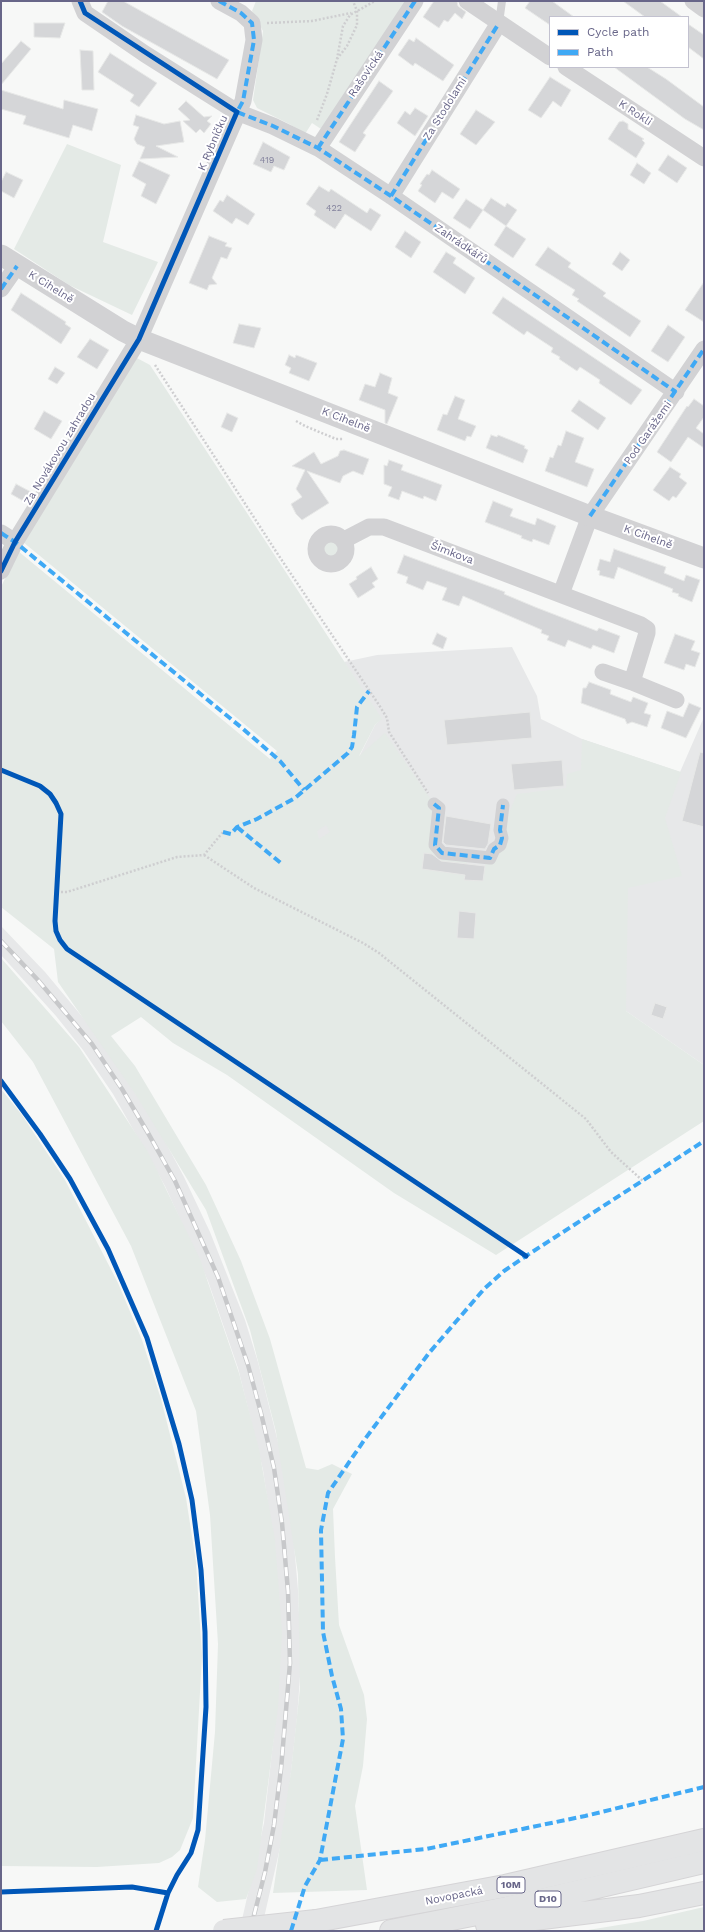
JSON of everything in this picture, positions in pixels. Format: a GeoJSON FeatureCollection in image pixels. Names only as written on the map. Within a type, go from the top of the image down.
{"type":"FeatureCollection","features":[{"type":"Feature","properties":{"kind":"highway","name":"Novopacká"},"geometry":{"type":"LineString","coordinates":[[224,1931],[316,1921],[505,1886],[704,1840]]}},
{"type":"Feature","properties":{"kind":"highway","name":"Novopacká"},"geometry":{"type":"LineString","coordinates":[[391,1931],[507,1908],[704,1862]]}},
{"type":"Feature","properties":{"kind":"highway"},"geometry":{"type":"LineString","coordinates":[[432,1931],[639,1906],[704,1893]]}},
{"type":"Feature","properties":{"kind":"street","name":"K Rybníčku"},"geometry":{"type":"LineString","coordinates":[[80,1],[85,13],[237,112],[138,339]]}},
{"type":"Feature","properties":{"kind":"street","name":"Rašovická"},"geometry":{"type":"LineString","coordinates":[[312,145],[415,1]]}},
{"type":"Feature","properties":{"kind":"street"},"geometry":{"type":"LineString","coordinates":[[467,1],[549,56]]}},
{"type":"Feature","properties":{"kind":"street"},"geometry":{"type":"LineString","coordinates":[[693,1],[704,9]]}},
{"type":"Feature","properties":{"kind":"street"},"geometry":{"type":"LineString","coordinates":[[223,3],[241,13],[252,23],[254,40],[243,101],[237,112]]}},
{"type":"Feature","properties":{"kind":"street","name":"Za Stodolami"},"geometry":{"type":"LineString","coordinates":[[391,196],[499,23]]}},
{"type":"Feature","properties":{"kind":"street","name":"K Rokli"},"geometry":{"type":"LineString","coordinates":[[568,68],[704,158]]}},
{"type":"Feature","properties":{"kind":"street","name":"Zahrádkářů"},"geometry":{"type":"LineString","coordinates":[[237,112],[274,126],[312,145],[391,196],[676,392]]}},
{"type":"Feature","properties":{"kind":"street"},"geometry":{"type":"LineString","coordinates":[[1,289],[9,261]]}},
{"type":"Feature","properties":{"kind":"street","name":"K Cihelně"},"geometry":{"type":"LineString","coordinates":[[9,261],[138,339],[590,516],[704,558]]}},
{"type":"Feature","properties":{"kind":"street","name":"Za Novákovou zahradou"},"geometry":{"type":"LineString","coordinates":[[1,571],[8,537],[138,339]]}},
{"type":"Feature","properties":{"kind":"street","name":"Pod Garážemi"},"geometry":{"type":"LineString","coordinates":[[590,516],[704,349]]}},
{"type":"Feature","properties":{"kind":"street"},"geometry":{"type":"LineString","coordinates":[[560,594],[590,516]]}},
{"type":"Feature","properties":{"kind":"street","name":"Šimkova"},"geometry":{"type":"LineString","coordinates":[[344,540],[369,527],[384,527],[641,625],[647,630],[632,682]]}},
{"type":"Feature","properties":{"kind":"street"},"geometry":{"type":"LineString","coordinates":[[603,672],[676,700]]}},
{"type":"Feature","properties":{"kind":"street"},"geometry":{"type":"LineString","coordinates":[[434,804],[439,808],[435,845],[442,853],[490,858],[494,849],[500,845],[502,838],[500,830],[503,805]]}},
{"type":"Feature","properties":{"kind":"lane"},"geometry":{"type":"LineString","coordinates":[[499,23],[502,1]]}},
{"type":"Feature","properties":{"kind":"path"},"geometry":{"type":"LineString","coordinates":[[337,59],[354,34],[357,25],[353,1]]}},
{"type":"Feature","properties":{"kind":"path"},"geometry":{"type":"LineString","coordinates":[[312,145],[337,59],[342,26],[350,15],[375,1]]}},
{"type":"Feature","properties":{"kind":"path"},"geometry":{"type":"LineString","coordinates":[[252,23],[312,21],[356,12]]}},
{"type":"Feature","properties":{"kind":"path"},"geometry":{"type":"LineString","coordinates":[[152,360],[279,556],[379,705],[386,718],[389,732],[434,804]]}},
{"type":"Feature","properties":{"kind":"path"},"geometry":{"type":"LineString","coordinates":[[204,855],[223,832]]}},
{"type":"Feature","properties":{"kind":"path"},"geometry":{"type":"LineString","coordinates":[[57,892],[67,892],[178,856],[204,855],[254,888],[363,943],[379,953],[586,1119],[611,1152],[643,1180]]}},
{"type":"Feature","properties":{"kind":"path"},"geometry":{"type":"LineString","coordinates":[[56,899],[57,884]]}},
{"type":"Feature","properties":{"kind":"shaded area"},"geometry":{"type":"Polygon","coordinates":[[[256,1],[411,1],[324,131],[312,123],[305,134],[257,108],[253,100],[263,31],[252,11],[256,1]]]}},
{"type":"Feature","properties":{"kind":"shaded area"},"geometry":{"type":"Polygon","coordinates":[[[67,144],[121,165],[103,242],[158,262],[132,315],[69,285],[14,249],[67,144]]]}},
{"type":"Feature","properties":{"kind":"shaded area"},"geometry":{"type":"Polygon","coordinates":[[[135,357],[150,365],[382,719],[375,725],[359,756],[385,733],[434,804],[442,853],[490,858],[517,794],[566,788],[567,774],[581,770],[582,739],[681,772],[665,818],[682,876],[628,888],[626,1011],[704,1065],[704,1121],[496,1255],[394,1193],[227,1075],[173,1043],[141,1017],[111,1036],[135,1066],[206,1185],[241,1261],[270,1339],[306,1468],[318,1470],[332,1464],[352,1474],[333,1509],[339,1625],[364,1695],[367,1719],[363,1766],[355,1806],[367,1890],[273,1893],[291,1771],[300,1688],[298,1574],[276,1432],[250,1330],[206,1210],[136,1095],[58,982],[54,949],[1,907],[1,587],[18,551],[270,759],[277,751],[23,542],[135,357]],[[326,825],[317,831],[319,839],[330,832],[326,825]],[[467,862],[464,880],[483,881],[485,864],[467,862]],[[459,912],[457,937],[474,939],[476,913],[459,912]]]}},
{"type":"Feature","properties":{"kind":"shaded area"},"geometry":{"type":"Polygon","coordinates":[[[331,540],[337,543],[340,549],[337,555],[331,558],[325,555],[322,549],[325,543],[331,540]]]}},
{"type":"Feature","properties":{"kind":"shaded area"},"geometry":{"type":"Polygon","coordinates":[[[512,647],[537,696],[541,719],[582,739],[680,772],[704,717],[704,1065],[626,1011],[466,1012],[295,816],[359,757],[375,725],[381,719],[344,662],[377,655],[512,647]]]}},
{"type":"Feature","properties":{"kind":"shaded area"},"geometry":{"type":"Polygon","coordinates":[[[1,926],[45,972],[100,1038],[158,1128],[184,1177],[210,1232],[245,1320],[258,1362],[284,1466],[292,1522],[298,1590],[301,1663],[297,1718],[285,1826],[261,1931],[241,1924],[264,1823],[276,1716],[271,1524],[263,1470],[238,1368],[208,1281],[165,1186],[113,1094],[83,1050],[56,1016],[1,955],[1,926]]]}},
{"type":"Feature","properties":{"kind":"shaded area"},"geometry":{"type":"Polygon","coordinates":[[[1,958],[79,1047],[148,1152],[200,1259],[239,1373],[259,1449],[275,1540],[282,1632],[278,1707],[257,1869],[246,1899],[217,1902],[198,1887],[205,1840],[215,1732],[218,1644],[210,1515],[196,1411],[131,1246],[33,1062],[1,1021],[1,958]]]}},
{"type":"Feature","properties":{"kind":"shaded area"},"geometry":{"type":"Polygon","coordinates":[[[1,1089],[22,1115],[65,1180],[118,1283],[142,1340],[161,1399],[186,1498],[196,1562],[202,1656],[193,1818],[180,1850],[172,1857],[159,1863],[97,1867],[1,1866],[1,1089]]]}},
{"type":"Feature","properties":{"kind":"shaded area"},"geometry":{"type":"Polygon","coordinates":[[[704,1907],[704,1931],[582,1931],[643,1921],[704,1907]]]}},
{"type":"Feature","properties":{"kind":"building"},"geometry":{"type":"Polygon","coordinates":[[[108,1],[123,1],[229,60],[217,79],[122,26],[102,12],[108,1]]]}},
{"type":"Feature","properties":{"kind":"building"},"geometry":{"type":"Polygon","coordinates":[[[434,1],[457,1],[458,6],[466,12],[462,19],[455,13],[448,22],[444,20],[439,28],[423,17],[434,1]]]}},
{"type":"Feature","properties":{"kind":"building"},"geometry":{"type":"Polygon","coordinates":[[[530,1],[552,1],[573,16],[549,16],[549,24],[525,8],[530,1]]]}},
{"type":"Feature","properties":{"kind":"building"},"geometry":{"type":"Polygon","coordinates":[[[623,1],[660,1],[681,16],[644,16],[623,1]]]}},
{"type":"Feature","properties":{"kind":"building"},"geometry":{"type":"Polygon","coordinates":[[[34,23],[65,23],[60,38],[34,37],[34,23]]]}},
{"type":"Feature","properties":{"kind":"building"},"geometry":{"type":"Polygon","coordinates":[[[689,25],[704,35],[704,59],[689,48],[689,25]]]}},
{"type":"Feature","properties":{"kind":"building"},"geometry":{"type":"Polygon","coordinates":[[[416,38],[454,65],[443,81],[415,63],[413,66],[398,55],[409,39],[414,42],[416,38]]]}},
{"type":"Feature","properties":{"kind":"building"},"geometry":{"type":"Polygon","coordinates":[[[21,41],[31,49],[1,85],[1,64],[21,41]]]}},
{"type":"Feature","properties":{"kind":"building"},"geometry":{"type":"Polygon","coordinates":[[[80,50],[93,51],[94,90],[82,90],[80,50]]]}},
{"type":"Feature","properties":{"kind":"building"},"geometry":{"type":"Polygon","coordinates":[[[110,53],[157,83],[139,107],[130,101],[134,95],[98,72],[110,53]]]}},
{"type":"Feature","properties":{"kind":"building"},"geometry":{"type":"Polygon","coordinates":[[[615,68],[649,68],[704,107],[704,130],[685,119],[615,68]]]}},
{"type":"Feature","properties":{"kind":"building"},"geometry":{"type":"Polygon","coordinates":[[[550,77],[571,90],[561,107],[553,101],[541,118],[528,110],[550,77]]]}},
{"type":"Feature","properties":{"kind":"building"},"geometry":{"type":"Polygon","coordinates":[[[379,81],[393,91],[363,133],[366,135],[355,152],[339,142],[379,81]]]}},
{"type":"Feature","properties":{"kind":"building"},"geometry":{"type":"Polygon","coordinates":[[[1,90],[63,109],[64,100],[98,109],[92,131],[73,125],[69,138],[23,124],[26,116],[1,109],[1,90]]]}},
{"type":"Feature","properties":{"kind":"building"},"geometry":{"type":"Polygon","coordinates":[[[186,101],[204,117],[212,116],[207,121],[211,124],[204,133],[200,129],[196,133],[183,121],[190,120],[178,109],[186,101]]]}},
{"type":"Feature","properties":{"kind":"building"},"geometry":{"type":"Polygon","coordinates":[[[415,108],[428,116],[415,136],[397,123],[405,111],[410,115],[415,108]]]}},
{"type":"Feature","properties":{"kind":"building"},"geometry":{"type":"Polygon","coordinates":[[[476,110],[495,122],[476,145],[460,134],[476,110]]]}},
{"type":"Feature","properties":{"kind":"building"},"geometry":{"type":"Polygon","coordinates":[[[136,115],[164,124],[180,121],[184,142],[156,146],[178,157],[140,159],[145,147],[137,144],[134,139],[139,127],[133,125],[136,115]]]}},
{"type":"Feature","properties":{"kind":"building"},"geometry":{"type":"Polygon","coordinates":[[[623,121],[628,124],[628,129],[644,139],[642,140],[645,143],[636,158],[608,139],[619,122],[623,121]]]}},
{"type":"Feature","properties":{"kind":"building"},"geometry":{"type":"Polygon","coordinates":[[[263,142],[290,157],[284,170],[274,166],[271,172],[253,164],[263,142]]]}},
{"type":"Feature","properties":{"kind":"building"},"geometry":{"type":"Polygon","coordinates":[[[668,155],[687,168],[677,183],[658,170],[668,155]]]}},
{"type":"Feature","properties":{"kind":"building"},"geometry":{"type":"Polygon","coordinates":[[[139,161],[170,175],[156,204],[141,196],[146,184],[132,176],[139,161]]]}},
{"type":"Feature","properties":{"kind":"building"},"geometry":{"type":"Polygon","coordinates":[[[637,163],[651,173],[644,184],[630,175],[637,163]]]}},
{"type":"Feature","properties":{"kind":"building"},"geometry":{"type":"Polygon","coordinates":[[[432,170],[460,189],[453,199],[442,192],[435,203],[418,191],[422,185],[420,184],[432,170]]]}},
{"type":"Feature","properties":{"kind":"building"},"geometry":{"type":"Polygon","coordinates":[[[6,172],[23,180],[14,198],[1,191],[1,182],[6,172]]]}},
{"type":"Feature","properties":{"kind":"building"},"geometry":{"type":"Polygon","coordinates":[[[319,186],[329,192],[331,189],[367,213],[370,208],[381,215],[371,231],[345,214],[335,229],[314,215],[316,211],[306,204],[319,186]]]}},
{"type":"Feature","properties":{"kind":"building"},"geometry":{"type":"Polygon","coordinates":[[[227,195],[255,214],[248,225],[236,218],[232,224],[213,211],[220,200],[223,202],[227,195]]]}},
{"type":"Feature","properties":{"kind":"building"},"geometry":{"type":"Polygon","coordinates":[[[491,198],[505,207],[507,203],[517,210],[506,226],[483,210],[491,198]]]}},
{"type":"Feature","properties":{"kind":"building"},"geometry":{"type":"Polygon","coordinates":[[[466,199],[483,210],[470,229],[453,218],[466,199]]]}},
{"type":"Feature","properties":{"kind":"building"},"geometry":{"type":"Polygon","coordinates":[[[506,226],[526,239],[513,258],[494,245],[506,226]]]}},
{"type":"Feature","properties":{"kind":"building"},"geometry":{"type":"Polygon","coordinates":[[[405,231],[421,242],[411,258],[395,247],[405,231]]]}},
{"type":"Feature","properties":{"kind":"building"},"geometry":{"type":"Polygon","coordinates":[[[209,236],[227,243],[225,246],[232,248],[227,259],[221,257],[212,278],[217,284],[209,285],[207,290],[189,283],[209,236]]]}},
{"type":"Feature","properties":{"kind":"building"},"geometry":{"type":"Polygon","coordinates":[[[548,247],[571,263],[568,267],[606,293],[603,296],[641,321],[630,337],[577,301],[579,299],[572,295],[575,290],[535,265],[548,247]]]}},
{"type":"Feature","properties":{"kind":"building"},"geometry":{"type":"Polygon","coordinates":[[[446,252],[456,258],[453,263],[475,278],[465,294],[433,272],[446,252]]]}},
{"type":"Feature","properties":{"kind":"building"},"geometry":{"type":"Polygon","coordinates":[[[620,252],[630,260],[622,271],[612,264],[620,252]]]}},
{"type":"Feature","properties":{"kind":"building"},"geometry":{"type":"Polygon","coordinates":[[[704,282],[704,322],[685,310],[704,282]]]}},
{"type":"Feature","properties":{"kind":"building"},"geometry":{"type":"Polygon","coordinates":[[[21,293],[66,322],[65,324],[71,328],[61,344],[11,310],[21,293]]]}},
{"type":"Feature","properties":{"kind":"building"},"geometry":{"type":"Polygon","coordinates":[[[503,297],[642,390],[631,405],[599,383],[600,380],[580,367],[577,371],[559,359],[560,357],[551,352],[553,348],[527,331],[524,335],[492,313],[503,297]]]}},
{"type":"Feature","properties":{"kind":"building"},"geometry":{"type":"Polygon","coordinates":[[[239,324],[261,328],[254,348],[233,343],[239,324]]]}},
{"type":"Feature","properties":{"kind":"building"},"geometry":{"type":"Polygon","coordinates":[[[668,325],[685,337],[668,362],[651,351],[668,325]]]}},
{"type":"Feature","properties":{"kind":"building"},"geometry":{"type":"Polygon","coordinates":[[[90,339],[109,350],[97,369],[77,357],[90,339]]]}},
{"type":"Feature","properties":{"kind":"building"},"geometry":{"type":"Polygon","coordinates":[[[289,355],[295,358],[296,355],[317,363],[309,381],[289,373],[291,368],[285,365],[289,355]]]}},
{"type":"Feature","properties":{"kind":"building"},"geometry":{"type":"Polygon","coordinates":[[[55,367],[65,373],[57,384],[48,379],[55,367]]]}},
{"type":"Feature","properties":{"kind":"building"},"geometry":{"type":"Polygon","coordinates":[[[380,373],[392,378],[388,393],[398,397],[387,424],[385,423],[385,410],[359,400],[365,384],[375,387],[380,373]]]}},
{"type":"Feature","properties":{"kind":"building"},"geometry":{"type":"Polygon","coordinates":[[[455,396],[465,400],[458,419],[476,426],[471,437],[467,436],[465,441],[437,430],[443,414],[447,415],[455,396]]]}},
{"type":"Feature","properties":{"kind":"building"},"geometry":{"type":"Polygon","coordinates":[[[694,399],[704,406],[704,417],[696,428],[704,434],[704,448],[688,437],[671,462],[657,452],[687,406],[688,407],[694,399]]]}},
{"type":"Feature","properties":{"kind":"building"},"geometry":{"type":"Polygon","coordinates":[[[579,400],[606,418],[598,430],[571,411],[579,400]]]}},
{"type":"Feature","properties":{"kind":"building"},"geometry":{"type":"Polygon","coordinates":[[[44,411],[62,421],[51,439],[34,429],[44,411]]]}},
{"type":"Feature","properties":{"kind":"building"},"geometry":{"type":"Polygon","coordinates":[[[227,413],[238,418],[232,432],[221,427],[227,413]]]}},
{"type":"Feature","properties":{"kind":"building"},"geometry":{"type":"Polygon","coordinates":[[[566,431],[584,438],[575,462],[594,469],[587,487],[545,471],[550,457],[553,458],[558,445],[561,446],[566,431]]]}},
{"type":"Feature","properties":{"kind":"building"},"geometry":{"type":"Polygon","coordinates":[[[491,435],[497,437],[498,435],[525,446],[524,448],[528,450],[523,463],[486,448],[491,435]]]}},
{"type":"Feature","properties":{"kind":"building"},"geometry":{"type":"Polygon","coordinates":[[[344,450],[369,459],[363,475],[353,471],[343,476],[340,483],[307,471],[329,503],[302,520],[296,514],[291,504],[302,497],[296,489],[305,470],[292,466],[314,452],[321,464],[338,456],[340,451],[344,450]]]}},
{"type":"Feature","properties":{"kind":"building"},"geometry":{"type":"Polygon","coordinates":[[[389,460],[403,465],[401,470],[442,485],[436,501],[424,496],[423,499],[402,491],[399,500],[388,496],[392,487],[384,484],[384,465],[387,466],[389,460]]]}},
{"type":"Feature","properties":{"kind":"building"},"geometry":{"type":"Polygon","coordinates":[[[670,467],[681,474],[679,477],[687,483],[676,498],[673,496],[669,501],[653,490],[670,467]]]}},
{"type":"Feature","properties":{"kind":"building"},"geometry":{"type":"Polygon","coordinates":[[[16,484],[31,492],[25,502],[11,494],[16,484]]]}},
{"type":"Feature","properties":{"kind":"building"},"geometry":{"type":"Polygon","coordinates":[[[493,501],[513,509],[510,516],[535,525],[537,518],[556,526],[549,545],[533,539],[532,542],[521,538],[522,536],[485,522],[493,501]]]}},
{"type":"Feature","properties":{"kind":"building"},"geometry":{"type":"Polygon","coordinates":[[[614,549],[666,567],[664,573],[684,581],[686,575],[700,580],[692,602],[678,596],[679,594],[672,592],[673,589],[618,567],[614,579],[599,575],[600,571],[597,570],[600,559],[610,562],[614,549]]]}},
{"type":"Feature","properties":{"kind":"building"},"geometry":{"type":"Polygon","coordinates":[[[404,555],[505,592],[504,594],[597,631],[599,628],[620,636],[614,653],[593,645],[591,649],[568,640],[565,647],[547,640],[549,636],[541,633],[542,630],[463,596],[459,606],[442,600],[447,588],[427,581],[423,590],[406,583],[408,577],[397,573],[404,555]]]}},
{"type":"Feature","properties":{"kind":"building"},"geometry":{"type":"Polygon","coordinates":[[[371,567],[378,579],[372,583],[375,587],[358,598],[349,584],[357,579],[356,577],[371,567]]]}},
{"type":"Feature","properties":{"kind":"building"},"geometry":{"type":"Polygon","coordinates":[[[437,633],[447,638],[443,649],[432,644],[437,633]]]}},
{"type":"Feature","properties":{"kind":"building"},"geometry":{"type":"Polygon","coordinates":[[[675,634],[695,641],[691,650],[700,653],[695,667],[686,664],[684,670],[664,663],[675,634]]]}},
{"type":"Feature","properties":{"kind":"building"},"geometry":{"type":"Polygon","coordinates":[[[589,682],[611,690],[610,694],[631,702],[633,697],[648,703],[644,713],[651,715],[647,727],[632,722],[627,724],[625,719],[581,703],[583,688],[586,688],[589,682]]]}},
{"type":"Feature","properties":{"kind":"building"},"geometry":{"type":"Polygon","coordinates":[[[689,703],[701,708],[686,738],[661,728],[667,711],[683,717],[689,703]]]}},
{"type":"Feature","properties":{"kind":"building"},"geometry":{"type":"Polygon","coordinates":[[[530,712],[532,738],[447,745],[444,720],[530,712]]]}},
{"type":"Feature","properties":{"kind":"building"},"geometry":{"type":"Polygon","coordinates":[[[700,752],[704,753],[704,827],[682,821],[700,752]]]}},
{"type":"Feature","properties":{"kind":"building"},"geometry":{"type":"Polygon","coordinates":[[[562,760],[564,786],[514,790],[511,764],[562,760]]]}},
{"type":"Feature","properties":{"kind":"building"},"geometry":{"type":"Polygon","coordinates":[[[446,816],[491,824],[488,844],[485,849],[446,845],[443,842],[446,816]]]}},
{"type":"Feature","properties":{"kind":"building"},"geometry":{"type":"Polygon","coordinates":[[[424,853],[432,854],[441,861],[485,866],[483,881],[464,880],[465,875],[422,869],[424,853]]]}},
{"type":"Feature","properties":{"kind":"building"},"geometry":{"type":"Polygon","coordinates":[[[459,911],[476,913],[474,939],[457,938],[459,911]]]}},
{"type":"Feature","properties":{"kind":"building"},"geometry":{"type":"Polygon","coordinates":[[[655,1003],[667,1007],[663,1019],[651,1015],[655,1003]]]}},
{"type":"Feature","properties":{"kind":"railway"},"geometry":{"type":"LineString","coordinates":[[1,941],[37,979],[92,1044],[122,1089],[175,1181],[218,1277],[248,1365],[261,1413],[274,1468],[282,1523],[288,1591],[290,1663],[281,1769],[274,1825],[265,1872],[250,1931]]}},
{"type":"Feature","properties":{"kind":"marked path"},"geometry":{"type":"LineString","coordinates":[[219,1],[241,13],[252,23],[254,40],[243,101],[237,112],[273,126],[318,148],[391,196],[676,392]]}},
{"type":"Feature","properties":{"kind":"marked path"},"geometry":{"type":"LineString","coordinates":[[318,148],[415,1]]}},
{"type":"Feature","properties":{"kind":"marked path"},"geometry":{"type":"LineString","coordinates":[[391,196],[499,23]]}},
{"type":"Feature","properties":{"kind":"marked path"},"geometry":{"type":"LineString","coordinates":[[1,289],[17,266]]}},
{"type":"Feature","properties":{"kind":"marked path"},"geometry":{"type":"LineString","coordinates":[[590,516],[704,349]]}},
{"type":"Feature","properties":{"kind":"marked path"},"geometry":{"type":"LineString","coordinates":[[1,533],[15,542],[242,728],[280,761],[304,790]]}},
{"type":"Feature","properties":{"kind":"marked path"},"geometry":{"type":"LineString","coordinates":[[223,832],[231,834],[237,827],[257,819],[295,798],[348,753],[352,747],[357,707],[369,691]]}},
{"type":"Feature","properties":{"kind":"marked path"},"geometry":{"type":"LineString","coordinates":[[434,804],[439,808],[435,845],[442,853],[490,858],[494,849],[500,845],[502,838],[500,830],[503,805]]}},
{"type":"Feature","properties":{"kind":"marked path"},"geometry":{"type":"LineString","coordinates":[[237,827],[282,864]]}},
{"type":"Feature","properties":{"kind":"marked path"},"geometry":{"type":"LineString","coordinates":[[291,1931],[305,1886],[320,1860],[343,1739],[341,1709],[332,1676],[323,1632],[321,1530],[328,1493],[365,1439],[429,1353],[484,1289],[504,1271],[526,1256],[704,1141]]}},
{"type":"Feature","properties":{"kind":"marked path"},"geometry":{"type":"LineString","coordinates":[[320,1860],[426,1849],[585,1816],[704,1787]]}},
{"type":"Feature","properties":{"kind":"cycle path"},"geometry":{"type":"LineString","coordinates":[[1,571],[15,542],[139,339],[237,112],[85,13],[80,1]]}},
{"type":"Feature","properties":{"kind":"cycle path"},"geometry":{"type":"LineString","coordinates":[[1,770],[40,786],[50,794],[61,814],[55,921],[56,931],[60,940],[67,949],[526,1256]]}},
{"type":"Feature","properties":{"kind":"cycle path"},"geometry":{"type":"LineString","coordinates":[[1,1081],[40,1134],[70,1179],[108,1249],[147,1338],[179,1444],[192,1500],[201,1570],[205,1632],[206,1707],[198,1830],[191,1853],[168,1893],[156,1931]]}},
{"type":"Feature","properties":{"kind":"cycle path"},"geometry":{"type":"LineString","coordinates":[[1,1892],[132,1887],[168,1893]]}}]}
